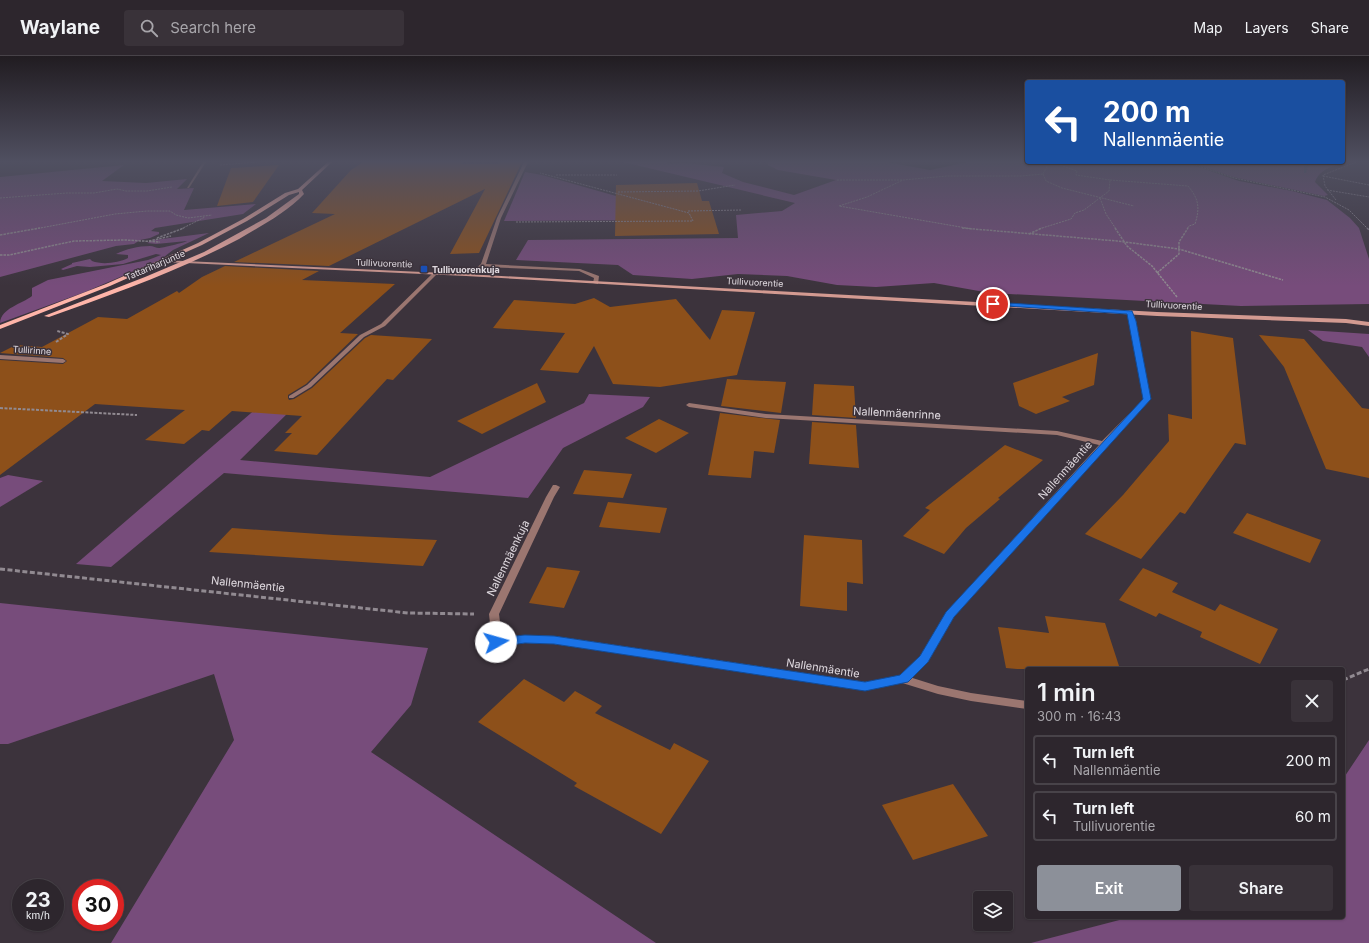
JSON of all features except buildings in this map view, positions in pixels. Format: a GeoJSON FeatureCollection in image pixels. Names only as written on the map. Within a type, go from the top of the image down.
{"type":"FeatureCollection","features":[{"type":"Feature","properties":{"kind":"main road","name":"Tattariharjuntie"},"geometry":{"type":"LineString","coordinates":[[0,327],[101,288],[164,261],[222,233],[271,203]]}},
{"type":"Feature","properties":{"kind":"main road","name":"Tattariharjuntie"},"geometry":{"type":"LineString","coordinates":[[0,332],[100,297],[184,263],[240,236],[289,203]]}},
{"type":"Feature","properties":{"kind":"main road","name":"Tullivuorentie"},"geometry":{"type":"LineString","coordinates":[[164,261],[466,275],[1130,312],[1346,321],[1369,324]]}},
{"type":"Feature","properties":{"kind":"main road","name":"Tullivuorentie"},"geometry":{"type":"LineString","coordinates":[[1346,321],[1369,318]]}},
{"type":"Feature","properties":{"kind":"street"},"geometry":{"type":"LineString","coordinates":[[466,275],[475,272],[483,265],[506,203]]}},
{"type":"Feature","properties":{"kind":"street"},"geometry":{"type":"LineString","coordinates":[[483,265],[580,270],[597,278],[596,282]]}},
{"type":"Feature","properties":{"kind":"street"},"geometry":{"type":"LineString","coordinates":[[291,397],[308,386],[362,336],[383,325],[435,274]]}},
{"type":"Feature","properties":{"kind":"street","name":"Nallenmäentie"},"geometry":{"type":"LineString","coordinates":[[496,642],[525,639],[554,640],[865,686],[903,679],[924,659],[950,614],[1104,444],[1147,399],[1133,321],[1130,312]]}},
{"type":"Feature","properties":{"kind":"street","name":"Tullirinne"},"geometry":{"type":"LineString","coordinates":[[0,357],[63,361]]}},
{"type":"Feature","properties":{"kind":"street","name":"Nallenmäenrinne"},"geometry":{"type":"LineString","coordinates":[[689,405],[766,416],[1057,433],[1104,444]]}},
{"type":"Feature","properties":{"kind":"street","name":"Nallenmäenkuja"},"geometry":{"type":"LineString","coordinates":[[496,642],[494,614],[556,487]]}},
{"type":"Feature","properties":{"kind":"street"},"geometry":{"type":"LineString","coordinates":[[903,679],[938,690],[971,697],[1025,705]]}},
{"type":"Feature","properties":{"kind":"path"},"geometry":{"type":"LineString","coordinates":[[498,222],[693,221],[689,213],[653,203]]}},
{"type":"Feature","properties":{"kind":"path"},"geometry":{"type":"LineString","coordinates":[[847,203],[838,206],[964,228],[1124,242],[1179,249],[1283,280]]}},
{"type":"Feature","properties":{"kind":"path"},"geometry":{"type":"LineString","coordinates":[[1029,234],[1045,226],[1071,219],[1075,213],[1084,210],[1093,203]]}},
{"type":"Feature","properties":{"kind":"path"},"geometry":{"type":"LineString","coordinates":[[1102,203],[1106,214],[1127,246],[1152,266],[1178,298]]}},
{"type":"Feature","properties":{"kind":"path"},"geometry":{"type":"LineString","coordinates":[[1123,203],[1134,206]]}},
{"type":"Feature","properties":{"kind":"path"},"geometry":{"type":"LineString","coordinates":[[1157,274],[1179,254],[1179,242],[1189,226],[1195,224],[1200,209],[1198,203]]}},
{"type":"Feature","properties":{"kind":"path"},"geometry":{"type":"LineString","coordinates":[[1339,203],[1364,224],[1369,230]]}},
{"type":"Feature","properties":{"kind":"path"},"geometry":{"type":"LineString","coordinates":[[684,212],[742,210]]}},
{"type":"Feature","properties":{"kind":"path"},"geometry":{"type":"LineString","coordinates":[[0,235],[115,214],[146,211],[170,211],[176,215],[188,218],[212,215]]}},
{"type":"Feature","properties":{"kind":"path"},"geometry":{"type":"LineString","coordinates":[[1364,224],[1369,224]]}},
{"type":"Feature","properties":{"kind":"path"},"geometry":{"type":"LineString","coordinates":[[0,256],[74,241],[125,240],[166,243]]}},
{"type":"Feature","properties":{"kind":"path"},"geometry":{"type":"LineString","coordinates":[[0,408],[137,415]]}},
{"type":"Feature","properties":{"kind":"path","name":"Nallenmäentie"},"geometry":{"type":"LineString","coordinates":[[0,569],[408,613],[494,614]]}},
{"type":"Feature","properties":{"kind":"path"},"geometry":{"type":"LineString","coordinates":[[1345,679],[1369,669]]}},
{"type":"Feature","properties":{"kind":"shaded area"},"geometry":{"type":"Polygon","coordinates":[[[0,203],[187,203],[184,210],[256,204],[243,214],[155,228],[151,231],[159,232],[159,234],[140,240],[134,244],[116,246],[0,277],[0,203]]]}},
{"type":"Feature","properties":{"kind":"shaded area"},"geometry":{"type":"Polygon","coordinates":[[[512,203],[642,203],[683,215],[685,220],[504,221],[512,203]]]}},
{"type":"Feature","properties":{"kind":"shaded area"},"geometry":{"type":"Polygon","coordinates":[[[794,203],[1331,203],[1350,218],[1359,228],[1369,259],[1369,304],[1241,306],[990,293],[934,283],[876,287],[837,285],[787,276],[738,274],[692,279],[633,275],[618,265],[516,260],[528,240],[738,238],[736,215],[782,211],[794,203]]]}},
{"type":"Feature","properties":{"kind":"shaded area"},"geometry":{"type":"Polygon","coordinates":[[[209,233],[173,250],[160,260],[85,292],[0,323],[1,318],[8,310],[32,296],[32,288],[48,280],[148,260],[161,255],[156,254],[123,264],[90,267],[77,266],[63,270],[61,269],[72,263],[90,259],[100,263],[115,262],[128,258],[128,255],[116,254],[128,249],[146,246],[161,248],[187,241],[156,244],[147,243],[154,240],[209,233]]]}},
{"type":"Feature","properties":{"kind":"shaded area"},"geometry":{"type":"Polygon","coordinates":[[[1308,330],[1369,334],[1369,357],[1362,347],[1323,341],[1308,330]]]}},
{"type":"Feature","properties":{"kind":"shaded area"},"geometry":{"type":"Polygon","coordinates":[[[589,394],[650,397],[643,407],[563,448],[528,498],[224,473],[111,567],[76,564],[257,408],[291,410],[240,460],[430,477],[584,403],[589,394]]]}},
{"type":"Feature","properties":{"kind":"shaded area"},"geometry":{"type":"Polygon","coordinates":[[[8,475],[43,481],[0,507],[0,478],[8,475]]]}},
{"type":"Feature","properties":{"kind":"shaded area"},"geometry":{"type":"Polygon","coordinates":[[[0,603],[428,648],[411,705],[371,752],[656,943],[111,943],[118,931],[124,931],[124,922],[234,740],[214,674],[8,744],[0,744],[0,603]]]}},
{"type":"Feature","properties":{"kind":"shaded area"},"geometry":{"type":"Polygon","coordinates":[[[1369,740],[1369,943],[1031,943],[1123,919],[1345,919],[1345,776],[1369,740]]]}},
{"type":"Feature","properties":{"kind":"place","name":"Tullivuorenkuja"},"geometry":{"type":"Point","coordinates":[424,269]}},
{"type":"Feature","properties":{"kind":"route"},"geometry":{"type":"LineString","coordinates":[[496,642],[525,639],[554,640],[865,686],[903,679],[924,659],[950,614],[1104,444],[1147,399],[1133,321],[1130,312],[993,304]]}}]}
